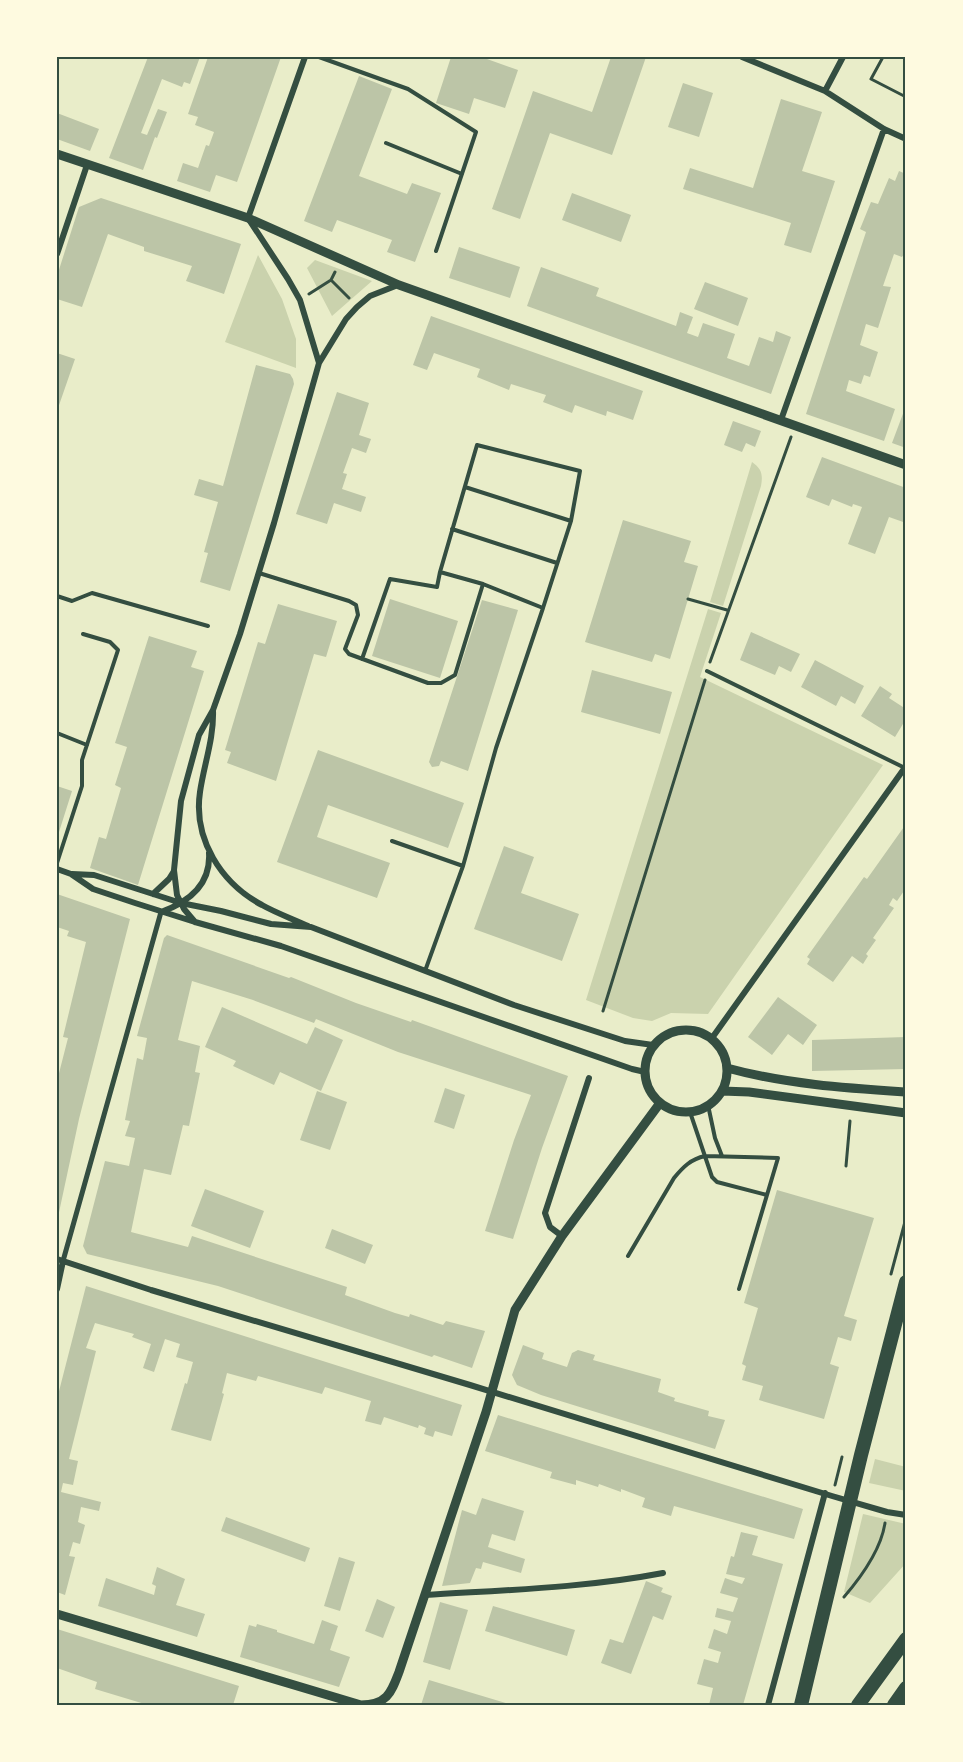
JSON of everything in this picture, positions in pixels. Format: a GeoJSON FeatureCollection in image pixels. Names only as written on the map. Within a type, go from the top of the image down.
{"type":"FeatureCollection","features":[{"type":"Feature","properties":{"kind":"highway"},"geometry":{"type":"LineString","coordinates":[[801,1705],[861,1455],[906,1282]]}},
{"type":"Feature","properties":{"kind":"highway"},"geometry":{"type":"LineString","coordinates":[[858,1705],[906,1639]]}},
{"type":"Feature","properties":{"kind":"highway"},"geometry":{"type":"LineString","coordinates":[[894,1705],[906,1688]]}},
{"type":"Feature","properties":{"kind":"street"},"geometry":{"type":"LineString","coordinates":[[248,218],[305,57]]}},
{"type":"Feature","properties":{"kind":"street"},"geometry":{"type":"LineString","coordinates":[[742,57],[825,92],[884,129],[906,139]]}},
{"type":"Feature","properties":{"kind":"street"},"geometry":{"type":"LineString","coordinates":[[825,92],[843,57]]}},
{"type":"Feature","properties":{"kind":"street"},"geometry":{"type":"LineString","coordinates":[[781,420],[884,129]]}},
{"type":"Feature","properties":{"kind":"street"},"geometry":{"type":"LineString","coordinates":[[57,154],[248,218],[399,285],[906,465]]}},
{"type":"Feature","properties":{"kind":"street"},"geometry":{"type":"LineString","coordinates":[[57,254],[87,165]]}},
{"type":"Feature","properties":{"kind":"street"},"geometry":{"type":"LineString","coordinates":[[248,218],[300,300],[319,363]]}},
{"type":"Feature","properties":{"kind":"street"},"geometry":{"type":"LineString","coordinates":[[195,922],[181,903],[174,870],[180,801],[199,735],[213,710],[259,573],[319,363],[346,319],[357,307],[370,296],[399,285]]}},
{"type":"Feature","properties":{"kind":"street"},"geometry":{"type":"LineString","coordinates":[[213,710],[213,736],[201,783],[200,826],[209,850],[223,874],[247,896],[272,911],[425,972],[625,1041],[654,1045]]}},
{"type":"Feature","properties":{"kind":"street"},"geometry":{"type":"LineString","coordinates":[[712,1038],[905,767]]}},
{"type":"Feature","properties":{"kind":"street"},"geometry":{"type":"LineString","coordinates":[[57,1288],[60,1260],[161,912],[181,903],[196,892],[206,877],[210,864],[209,850]]}},
{"type":"Feature","properties":{"kind":"street"},"geometry":{"type":"LineString","coordinates":[[57,869],[71,874],[93,889],[161,912],[281,946],[645,1072]]}},
{"type":"Feature","properties":{"kind":"street"},"geometry":{"type":"LineString","coordinates":[[153,894],[170,879],[174,870]]}},
{"type":"Feature","properties":{"kind":"street"},"geometry":{"type":"LineString","coordinates":[[71,874],[94,875],[181,903],[221,910],[279,926],[311,927]]}},
{"type":"Feature","properties":{"kind":"street"},"geometry":{"type":"LineString","coordinates":[[688,1029],[712,1038],[720,1047],[727,1068],[722,1091],[708,1105],[690,1112],[669,1108],[660,1102],[652,1094],[645,1072],[647,1058],[654,1045],[663,1036],[688,1029]]}},
{"type":"Feature","properties":{"kind":"street"},"geometry":{"type":"LineString","coordinates":[[727,1068],[754,1076],[781,1080],[906,1092]]}},
{"type":"Feature","properties":{"kind":"street"},"geometry":{"type":"LineString","coordinates":[[562,1236],[550,1227],[546,1213],[589,1078]]}},
{"type":"Feature","properties":{"kind":"street"},"geometry":{"type":"LineString","coordinates":[[722,1091],[749,1092],[906,1113]]}},
{"type":"Feature","properties":{"kind":"street"},"geometry":{"type":"LineString","coordinates":[[57,1614],[362,1705],[380,1704],[392,1692],[491,1392],[515,1310],[562,1236],[660,1102]]}},
{"type":"Feature","properties":{"kind":"street"},"geometry":{"type":"LineString","coordinates":[[60,1260],[151,1290],[887,1512],[906,1515]]}},
{"type":"Feature","properties":{"kind":"street"},"geometry":{"type":"LineString","coordinates":[[768,1705],[825,1493]]}},
{"type":"Feature","properties":{"kind":"street"},"geometry":{"type":"LineString","coordinates":[[425,1595],[540,1587],[663,1573]]}},
{"type":"Feature","properties":{"kind":"lane"},"geometry":{"type":"LineString","coordinates":[[319,57],[408,89],[476,132],[436,251]]}},
{"type":"Feature","properties":{"kind":"lane"},"geometry":{"type":"LineString","coordinates":[[386,143],[462,174]]}},
{"type":"Feature","properties":{"kind":"lane"},"geometry":{"type":"LineString","coordinates":[[362,659],[390,579],[437,587],[477,446],[580,471],[571,521],[496,748],[463,867],[425,972]]}},
{"type":"Feature","properties":{"kind":"lane"},"geometry":{"type":"LineString","coordinates":[[465,487],[571,521]]}},
{"type":"Feature","properties":{"kind":"lane"},"geometry":{"type":"LineString","coordinates":[[452,530],[557,563]]}},
{"type":"Feature","properties":{"kind":"lane"},"geometry":{"type":"LineString","coordinates":[[440,572],[483,584],[543,608]]}},
{"type":"Feature","properties":{"kind":"lane"},"geometry":{"type":"LineString","coordinates":[[259,573],[356,605],[358,615],[345,649],[349,654],[428,683],[441,682],[455,675],[483,584]]}},
{"type":"Feature","properties":{"kind":"lane"},"geometry":{"type":"LineString","coordinates":[[57,596],[72,601],[92,593],[208,626]]}},
{"type":"Feature","properties":{"kind":"lane"},"geometry":{"type":"LineString","coordinates":[[57,863],[82,786],[82,760],[118,650],[110,642],[83,634]]}},
{"type":"Feature","properties":{"kind":"lane"},"geometry":{"type":"LineString","coordinates":[[707,671],[905,767]]}},
{"type":"Feature","properties":{"kind":"lane"},"geometry":{"type":"LineString","coordinates":[[57,734],[87,745]]}},
{"type":"Feature","properties":{"kind":"lane"},"geometry":{"type":"LineString","coordinates":[[392,841],[463,867]]}},
{"type":"Feature","properties":{"kind":"lane"},"geometry":{"type":"LineString","coordinates":[[708,1105],[715,1138],[722,1156]]}},
{"type":"Feature","properties":{"kind":"lane"},"geometry":{"type":"LineString","coordinates":[[690,1112],[709,1172],[717,1182],[767,1195]]}},
{"type":"Feature","properties":{"kind":"lane"},"geometry":{"type":"LineString","coordinates":[[628,1256],[675,1178],[682,1168],[695,1158],[705,1156],[778,1158],[739,1289]]}},
{"type":"Feature","properties":{"kind":"path"},"geometry":{"type":"LineString","coordinates":[[883,57],[871,79],[906,97]]}},
{"type":"Feature","properties":{"kind":"path"},"geometry":{"type":"LineString","coordinates":[[300,300],[331,280],[340,260]]}},
{"type":"Feature","properties":{"kind":"path"},"geometry":{"type":"LineString","coordinates":[[331,280],[357,307]]}},
{"type":"Feature","properties":{"kind":"path"},"geometry":{"type":"LineString","coordinates":[[603,1011],[707,671],[795,425]]}},
{"type":"Feature","properties":{"kind":"path"},"geometry":{"type":"LineString","coordinates":[[688,599],[727,610]]}},
{"type":"Feature","properties":{"kind":"path"},"geometry":{"type":"LineString","coordinates":[[846,1166],[850,1121]]}},
{"type":"Feature","properties":{"kind":"green space"},"geometry":{"type":"Polygon","coordinates":[[[258,255],[282,299],[296,339],[296,368],[225,342],[258,255]]]}},
{"type":"Feature","properties":{"kind":"green space"},"geometry":{"type":"Polygon","coordinates":[[[315,260],[372,281],[332,316],[307,268],[315,260]]]}},
{"type":"Feature","properties":{"kind":"green space"},"geometry":{"type":"Polygon","coordinates":[[[752,462],[761,472],[761,486],[723,606],[710,602],[752,462]]]}},
{"type":"Feature","properties":{"kind":"green space"},"geometry":{"type":"Polygon","coordinates":[[[708,609],[721,613],[700,677],[883,765],[708,1014],[671,1013],[652,1021],[633,1018],[586,1000],[708,609]]]}},
{"type":"Feature","properties":{"kind":"green space"},"geometry":{"type":"Polygon","coordinates":[[[875,1459],[906,1467],[906,1491],[869,1483],[875,1459]]]}},
{"type":"Feature","properties":{"kind":"green space"},"geometry":{"type":"Polygon","coordinates":[[[863,1514],[906,1524],[906,1563],[870,1603],[844,1592],[863,1514]]]}},
{"type":"Feature","properties":{"kind":"building"},"geometry":{"type":"Polygon","coordinates":[[[148,57],[200,57],[190,84],[184,82],[182,87],[162,79],[141,133],[147,135],[158,109],[167,112],[143,170],[109,158],[148,57]]]}},
{"type":"Feature","properties":{"kind":"building"},"geometry":{"type":"Polygon","coordinates":[[[208,57],[281,57],[237,182],[216,175],[210,192],[177,181],[183,163],[198,168],[206,145],[209,146],[214,132],[195,125],[198,117],[188,114],[208,57]]]}},
{"type":"Feature","properties":{"kind":"building"},"geometry":{"type":"Polygon","coordinates":[[[451,57],[488,57],[487,59],[518,70],[505,108],[474,98],[469,114],[436,103],[451,57]]]}},
{"type":"Feature","properties":{"kind":"building"},"geometry":{"type":"Polygon","coordinates":[[[611,57],[646,57],[612,155],[550,133],[520,219],[492,209],[533,91],[592,112],[611,57]]]}},
{"type":"Feature","properties":{"kind":"building"},"geometry":{"type":"Polygon","coordinates":[[[359,76],[392,89],[359,176],[407,194],[412,183],[441,193],[415,262],[387,252],[392,240],[337,220],[332,232],[304,221],[359,76]]]}},
{"type":"Feature","properties":{"kind":"building"},"geometry":{"type":"Polygon","coordinates":[[[683,83],[713,93],[699,137],[668,127],[683,83]]]}},
{"type":"Feature","properties":{"kind":"building"},"geometry":{"type":"Polygon","coordinates":[[[781,99],[822,112],[802,171],[835,181],[811,253],[784,245],[791,223],[683,189],[690,168],[753,188],[781,99]]]}},
{"type":"Feature","properties":{"kind":"building"},"geometry":{"type":"Polygon","coordinates":[[[57,113],[99,129],[90,151],[57,139],[57,113]]]}},
{"type":"Feature","properties":{"kind":"building"},"geometry":{"type":"Polygon","coordinates":[[[899,171],[906,174],[906,251],[902,257],[894,254],[883,286],[891,287],[878,328],[866,324],[860,345],[878,352],[870,377],[864,375],[861,384],[849,380],[846,391],[895,409],[884,441],[806,414],[866,232],[860,229],[871,202],[878,204],[889,178],[895,181],[899,171]]]}},
{"type":"Feature","properties":{"kind":"building"},"geometry":{"type":"Polygon","coordinates":[[[572,193],[631,215],[621,242],[562,220],[572,193]]]}},
{"type":"Feature","properties":{"kind":"building"},"geometry":{"type":"Polygon","coordinates":[[[101,198],[241,244],[224,294],[186,281],[192,266],[144,251],[144,247],[108,234],[82,307],[57,299],[57,276],[79,207],[101,198]]]}},
{"type":"Feature","properties":{"kind":"building"},"geometry":{"type":"Polygon","coordinates":[[[459,247],[520,267],[510,298],[449,278],[459,247]]]}},
{"type":"Feature","properties":{"kind":"building"},"geometry":{"type":"Polygon","coordinates":[[[541,267],[599,288],[596,296],[676,326],[680,312],[693,317],[687,333],[698,337],[703,323],[735,334],[727,358],[749,366],[759,337],[773,342],[776,331],[791,337],[771,394],[527,306],[541,267]]]}},
{"type":"Feature","properties":{"kind":"building"},"geometry":{"type":"Polygon","coordinates":[[[705,282],[748,298],[738,326],[694,309],[705,282]]]}},
{"type":"Feature","properties":{"kind":"building"},"geometry":{"type":"Polygon","coordinates":[[[431,316],[643,391],[633,420],[607,411],[606,416],[575,405],[572,413],[543,402],[546,395],[511,384],[509,390],[477,377],[480,369],[434,353],[427,370],[413,365],[431,316]]]}},
{"type":"Feature","properties":{"kind":"building"},"geometry":{"type":"Polygon","coordinates":[[[57,353],[75,359],[57,411],[57,353]]]}},
{"type":"Feature","properties":{"kind":"building"},"geometry":{"type":"Polygon","coordinates":[[[256,365],[290,374],[294,384],[230,591],[200,582],[208,553],[204,552],[218,502],[194,495],[199,479],[223,486],[256,365]]]}},
{"type":"Feature","properties":{"kind":"building"},"geometry":{"type":"Polygon","coordinates":[[[337,392],[369,403],[359,435],[371,439],[366,453],[352,448],[343,473],[347,474],[342,489],[366,497],[361,512],[334,503],[327,524],[296,514],[337,392]]]}},
{"type":"Feature","properties":{"kind":"building"},"geometry":{"type":"Polygon","coordinates":[[[904,411],[906,412],[906,448],[892,443],[904,411]]]}},
{"type":"Feature","properties":{"kind":"building"},"geometry":{"type":"Polygon","coordinates":[[[733,421],[761,431],[755,447],[746,443],[742,452],[724,445],[733,421]]]}},
{"type":"Feature","properties":{"kind":"building"},"geometry":{"type":"Polygon","coordinates":[[[822,457],[906,488],[906,523],[889,517],[875,554],[848,544],[862,507],[853,504],[852,507],[832,499],[829,506],[806,497],[822,457]]]}},
{"type":"Feature","properties":{"kind":"building"},"geometry":{"type":"Polygon","coordinates":[[[623,520],[691,541],[684,562],[698,566],[670,659],[655,654],[652,662],[585,642],[623,520]]]}},
{"type":"Feature","properties":{"kind":"building"},"geometry":{"type":"Polygon","coordinates":[[[390,599],[458,621],[440,678],[372,656],[390,599]]]}},
{"type":"Feature","properties":{"kind":"building"},"geometry":{"type":"Polygon","coordinates":[[[482,600],[518,610],[468,771],[441,761],[439,766],[432,767],[429,762],[482,600]]]}},
{"type":"Feature","properties":{"kind":"building"},"geometry":{"type":"Polygon","coordinates":[[[278,604],[337,621],[326,657],[314,654],[276,781],[227,763],[231,752],[225,750],[258,642],[265,644],[278,604]]]}},
{"type":"Feature","properties":{"kind":"building"},"geometry":{"type":"Polygon","coordinates":[[[751,632],[800,654],[791,672],[779,666],[775,675],[740,660],[751,632]]]}},
{"type":"Feature","properties":{"kind":"building"},"geometry":{"type":"Polygon","coordinates":[[[149,636],[197,651],[191,667],[204,671],[138,885],[90,868],[99,837],[106,839],[121,788],[115,785],[127,747],[115,743],[149,636]]]}},
{"type":"Feature","properties":{"kind":"building"},"geometry":{"type":"Polygon","coordinates":[[[815,660],[864,686],[855,704],[841,696],[836,706],[801,687],[815,660]]]}},
{"type":"Feature","properties":{"kind":"building"},"geometry":{"type":"Polygon","coordinates":[[[592,670],[672,692],[660,734],[581,712],[592,670]]]}},
{"type":"Feature","properties":{"kind":"building"},"geometry":{"type":"Polygon","coordinates":[[[880,686],[892,694],[889,698],[906,709],[906,719],[895,737],[861,716],[880,686]]]}},
{"type":"Feature","properties":{"kind":"building"},"geometry":{"type":"Polygon","coordinates":[[[318,750],[464,803],[448,848],[328,805],[317,837],[390,863],[377,898],[277,862],[318,750]]]}},
{"type":"Feature","properties":{"kind":"building"},"geometry":{"type":"Polygon","coordinates":[[[57,786],[72,791],[59,832],[57,831],[57,786]]]}},
{"type":"Feature","properties":{"kind":"building"},"geometry":{"type":"Polygon","coordinates":[[[906,824],[906,888],[897,901],[893,898],[889,905],[894,908],[873,938],[876,940],[866,954],[868,956],[863,964],[852,956],[833,982],[807,964],[810,959],[807,957],[864,877],[867,879],[906,824]]]}},
{"type":"Feature","properties":{"kind":"building"},"geometry":{"type":"Polygon","coordinates":[[[504,846],[534,857],[521,893],[579,914],[562,961],[474,929],[504,846]]]}},
{"type":"Feature","properties":{"kind":"building"},"geometry":{"type":"Polygon","coordinates":[[[57,894],[130,919],[79,1119],[58,1217],[57,1081],[68,1038],[63,1037],[86,942],[67,936],[69,931],[57,927],[57,894]]]}},
{"type":"Feature","properties":{"kind":"building"},"geometry":{"type":"Polygon","coordinates":[[[167,935],[568,1076],[513,1239],[485,1231],[531,1095],[398,1052],[316,1019],[314,1023],[253,1000],[192,981],[178,1040],[200,1046],[195,1072],[200,1073],[189,1126],[183,1125],[171,1175],[144,1169],[131,1232],[188,1247],[192,1236],[347,1287],[345,1295],[395,1313],[409,1317],[410,1314],[443,1325],[446,1321],[485,1331],[472,1368],[434,1355],[432,1357],[218,1286],[87,1254],[83,1246],[105,1161],[129,1166],[135,1138],[125,1136],[130,1121],[125,1120],[137,1058],[143,1060],[147,1038],[137,1036],[164,938],[167,935]]]}},
{"type":"Feature","properties":{"kind":"building"},"geometry":{"type":"Polygon","coordinates":[[[778,997],[817,1025],[803,1045],[788,1034],[772,1055],[748,1037],[778,997]]]}},
{"type":"Feature","properties":{"kind":"building"},"geometry":{"type":"Polygon","coordinates":[[[222,1007],[307,1044],[315,1027],[343,1040],[321,1091],[280,1072],[274,1085],[233,1066],[236,1061],[205,1047],[222,1007]]]}},
{"type":"Feature","properties":{"kind":"building"},"geometry":{"type":"Polygon","coordinates":[[[906,1037],[906,1069],[812,1071],[812,1040],[906,1037]]]}},
{"type":"Feature","properties":{"kind":"building"},"geometry":{"type":"Polygon","coordinates":[[[445,1088],[465,1095],[454,1129],[434,1122],[445,1088]]]}},
{"type":"Feature","properties":{"kind":"building"},"geometry":{"type":"Polygon","coordinates":[[[317,1091],[347,1102],[330,1150],[300,1140],[317,1091]]]}},
{"type":"Feature","properties":{"kind":"building"},"geometry":{"type":"Polygon","coordinates":[[[205,1189],[264,1211],[250,1248],[191,1226],[205,1189]]]}},
{"type":"Feature","properties":{"kind":"building"},"geometry":{"type":"Polygon","coordinates":[[[777,1190],[874,1218],[844,1316],[857,1320],[851,1341],[838,1337],[830,1364],[839,1367],[824,1419],[759,1400],[763,1386],[742,1380],[746,1366],[742,1364],[758,1308],[744,1303],[777,1190]]]}},
{"type":"Feature","properties":{"kind":"building"},"geometry":{"type":"Polygon","coordinates":[[[332,1229],[373,1245],[365,1264],[325,1248],[332,1229]]]}},
{"type":"Feature","properties":{"kind":"building"},"geometry":{"type":"Polygon","coordinates":[[[86,1286],[462,1405],[452,1436],[435,1431],[433,1437],[424,1434],[426,1428],[419,1425],[418,1428],[384,1417],[381,1425],[365,1421],[371,1401],[325,1387],[322,1394],[258,1376],[256,1381],[227,1373],[222,1393],[224,1394],[211,1441],[171,1430],[193,1362],[176,1357],[180,1344],[165,1339],[154,1372],[143,1368],[151,1344],[132,1337],[134,1334],[95,1323],[86,1348],[96,1351],[69,1459],[78,1461],[73,1485],[63,1483],[61,1492],[101,1502],[99,1511],[81,1507],[78,1522],[85,1525],[80,1544],[73,1542],[69,1556],[75,1557],[65,1595],[57,1592],[57,1399],[86,1286]]]}},
{"type":"Feature","properties":{"kind":"building"},"geometry":{"type":"Polygon","coordinates":[[[523,1345],[544,1353],[542,1359],[567,1367],[572,1353],[578,1350],[595,1355],[593,1360],[661,1379],[658,1392],[675,1398],[674,1401],[709,1411],[708,1416],[725,1420],[715,1449],[541,1395],[517,1385],[512,1375],[523,1345]]]}},
{"type":"Feature","properties":{"kind":"building"},"geometry":{"type":"Polygon","coordinates":[[[498,1415],[803,1509],[794,1539],[674,1506],[671,1516],[642,1507],[645,1498],[621,1489],[621,1492],[599,1484],[598,1487],[576,1480],[576,1485],[550,1478],[552,1472],[485,1451],[498,1415]]]}},
{"type":"Feature","properties":{"kind":"building"},"geometry":{"type":"Polygon","coordinates":[[[482,1498],[524,1511],[515,1541],[492,1534],[488,1547],[525,1559],[521,1573],[483,1562],[481,1569],[476,1568],[470,1583],[442,1586],[462,1510],[476,1515],[482,1498]]]}},
{"type":"Feature","properties":{"kind":"building"},"geometry":{"type":"Polygon","coordinates":[[[226,1517],[310,1548],[305,1562],[221,1531],[226,1517]]]}},
{"type":"Feature","properties":{"kind":"building"},"geometry":{"type":"Polygon","coordinates":[[[741,1532],[758,1536],[752,1555],[783,1564],[743,1705],[709,1705],[713,1688],[697,1684],[704,1659],[718,1663],[721,1652],[708,1648],[714,1629],[727,1634],[731,1621],[715,1617],[717,1608],[733,1612],[738,1598],[720,1593],[725,1578],[742,1584],[745,1578],[726,1574],[731,1556],[734,1557],[741,1532]]]}},
{"type":"Feature","properties":{"kind":"building"},"geometry":{"type":"Polygon","coordinates":[[[339,1557],[355,1562],[340,1611],[324,1606],[339,1557]]]}},
{"type":"Feature","properties":{"kind":"building"},"geometry":{"type":"Polygon","coordinates":[[[157,1567],[185,1579],[176,1605],[205,1614],[197,1637],[98,1606],[106,1578],[154,1595],[156,1586],[152,1584],[157,1567]]]}},
{"type":"Feature","properties":{"kind":"building"},"geometry":{"type":"Polygon","coordinates":[[[646,1581],[663,1588],[661,1592],[672,1596],[663,1620],[653,1616],[631,1674],[601,1663],[610,1639],[623,1643],[646,1581]]]}},
{"type":"Feature","properties":{"kind":"building"},"geometry":{"type":"Polygon","coordinates":[[[377,1599],[395,1607],[383,1638],[365,1631],[377,1599]]]}},
{"type":"Feature","properties":{"kind":"building"},"geometry":{"type":"Polygon","coordinates":[[[440,1602],[468,1610],[450,1670],[423,1662],[440,1602]]]}},
{"type":"Feature","properties":{"kind":"building"},"geometry":{"type":"Polygon","coordinates":[[[493,1606],[575,1630],[567,1656],[485,1631],[493,1606]]]}},
{"type":"Feature","properties":{"kind":"building"},"geometry":{"type":"Polygon","coordinates":[[[322,1620],[338,1626],[330,1650],[350,1657],[339,1687],[240,1657],[249,1625],[256,1627],[257,1624],[314,1644],[322,1620]]]}},
{"type":"Feature","properties":{"kind":"building"},"geometry":{"type":"Polygon","coordinates":[[[57,1629],[239,1686],[233,1705],[148,1705],[95,1689],[97,1682],[57,1668],[57,1629]]]}},
{"type":"Feature","properties":{"kind":"building"},"geometry":{"type":"Polygon","coordinates":[[[429,1680],[509,1704],[421,1705],[429,1680]]]}}]}
